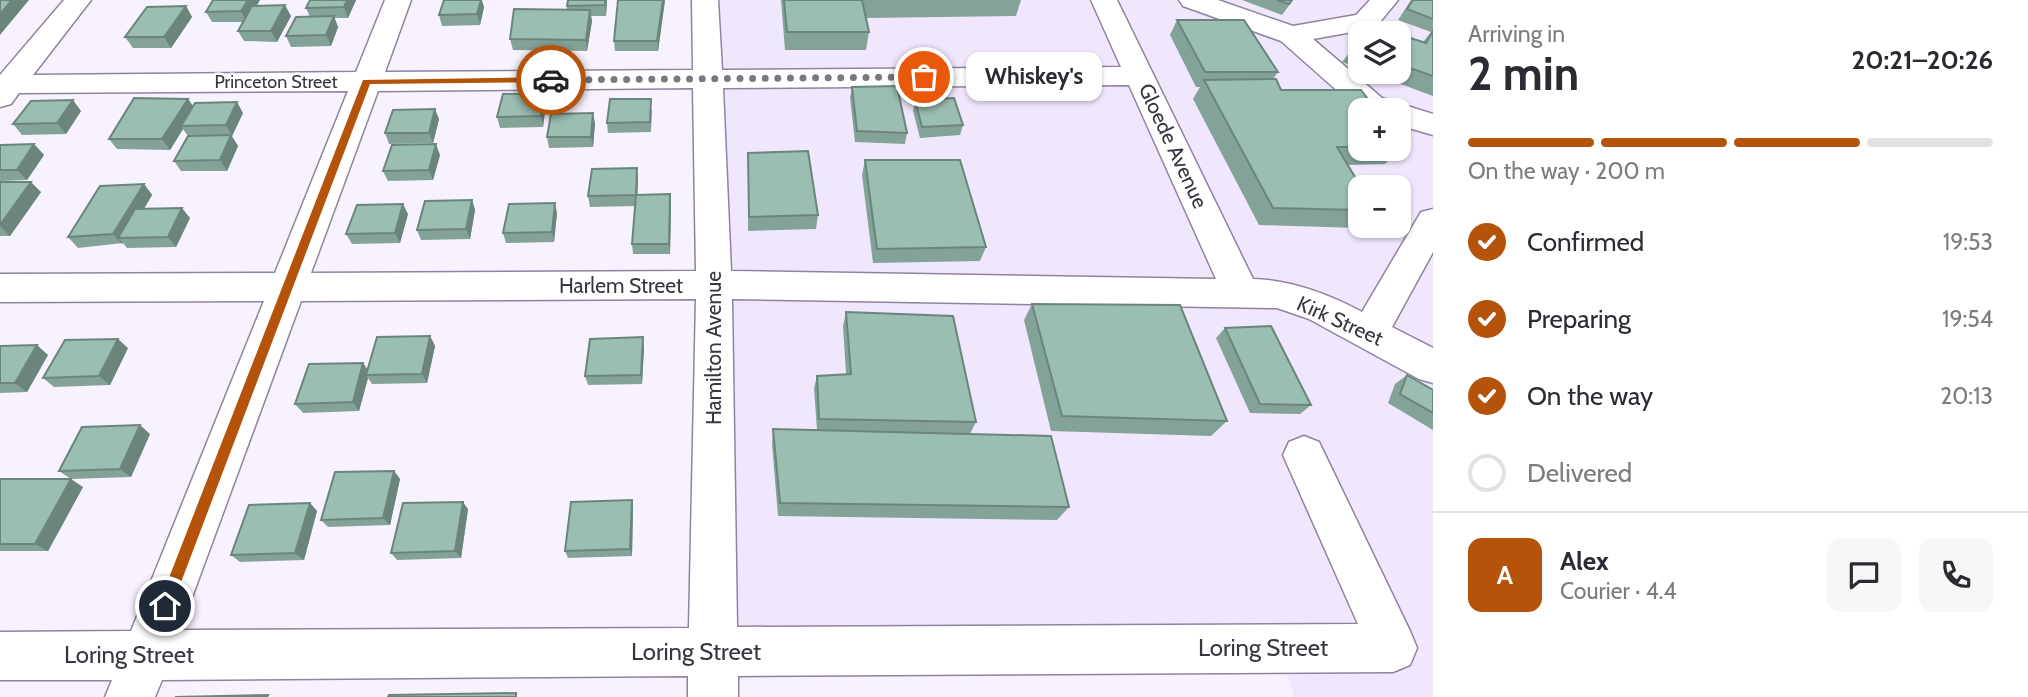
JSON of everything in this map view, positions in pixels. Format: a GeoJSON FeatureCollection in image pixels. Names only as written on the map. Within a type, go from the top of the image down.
{"type":"FeatureCollection","features":[{"type":"Feature","properties":{"kind":"street"},"geometry":{"type":"LineString","coordinates":[[3,89],[78,0]]}},
{"type":"Feature","properties":{"kind":"street"},"geometry":{"type":"LineString","coordinates":[[138,676],[398,0]]}},
{"type":"Feature","properties":{"kind":"street","name":"Hamilton Avenue"},"geometry":{"type":"LineString","coordinates":[[705,0],[714,285],[714,674]]}},
{"type":"Feature","properties":{"kind":"street","name":"Gloede Avenue"},"geometry":{"type":"LineString","coordinates":[[1104,0],[1241,293]]}},
{"type":"Feature","properties":{"kind":"street"},"geometry":{"type":"LineString","coordinates":[[1192,0],[1291,35],[1363,98]]}},
{"type":"Feature","properties":{"kind":"street"},"geometry":{"type":"LineString","coordinates":[[1291,35],[1366,22],[1371,3]]}},
{"type":"Feature","properties":{"kind":"street","name":"Princeton Street"},"geometry":{"type":"LineString","coordinates":[[3,89],[366,82],[1141,76]]}},
{"type":"Feature","properties":{"kind":"street"},"geometry":{"type":"LineString","coordinates":[[1411,118],[1433,125]]}},
{"type":"Feature","properties":{"kind":"street"},"geometry":{"type":"LineString","coordinates":[[1370,333],[1420,275],[1433,221]]}},
{"type":"Feature","properties":{"kind":"street","name":"Harlem Street"},"geometry":{"type":"LineString","coordinates":[[0,288],[714,285],[1241,293]]}},
{"type":"Feature","properties":{"kind":"street","name":"Kirk Street"},"geometry":{"type":"LineString","coordinates":[[1241,293],[1277,294],[1311,305],[1433,367]]}},
{"type":"Feature","properties":{"kind":"street","name":"Loring Street"},"geometry":{"type":"LineString","coordinates":[[0,656],[138,676],[714,674],[1393,648],[1304,455]]}},
{"type":"Feature","properties":{"kind":"shaded area"},"geometry":{"type":"Polygon","coordinates":[[[705,0],[1433,0],[1433,697],[1294,697],[1280,649],[714,651],[705,0]]]}},
{"type":"Feature","properties":{"kind":"building"},"geometry":{"type":"Polygon","coordinates":[[[0,0],[12,0],[0,14],[0,0]]]}},
{"type":"Feature","properties":{"kind":"building"},"geometry":{"type":"Polygon","coordinates":[[[213,0],[248,0],[241,11],[206,12],[213,0]]]}},
{"type":"Feature","properties":{"kind":"building"},"geometry":{"type":"Polygon","coordinates":[[[310,0],[347,0],[344,7],[306,8],[310,0]]]}},
{"type":"Feature","properties":{"kind":"building"},"geometry":{"type":"Polygon","coordinates":[[[444,0],[481,0],[477,14],[439,15],[444,0]]]}},
{"type":"Feature","properties":{"kind":"building"},"geometry":{"type":"Polygon","coordinates":[[[568,0],[605,0],[605,5],[567,6],[568,0]]]}},
{"type":"Feature","properties":{"kind":"building"},"geometry":{"type":"Polygon","coordinates":[[[618,0],[663,0],[657,41],[614,41],[618,0]]]}},
{"type":"Feature","properties":{"kind":"building"},"geometry":{"type":"Polygon","coordinates":[[[784,0],[862,0],[869,32],[787,32],[784,0]]]}},
{"type":"Feature","properties":{"kind":"building"},"geometry":{"type":"Polygon","coordinates":[[[1413,0],[1433,0],[1433,19],[1407,9],[1413,0]]]}},
{"type":"Feature","properties":{"kind":"building"},"geometry":{"type":"Polygon","coordinates":[[[285,5],[271,31],[238,31],[252,6],[285,5]]]}},
{"type":"Feature","properties":{"kind":"building"},"geometry":{"type":"Polygon","coordinates":[[[186,6],[164,37],[125,37],[147,7],[186,6]]]}},
{"type":"Feature","properties":{"kind":"building"},"geometry":{"type":"Polygon","coordinates":[[[514,9],[590,10],[586,40],[510,39],[514,9]]]}},
{"type":"Feature","properties":{"kind":"building"},"geometry":{"type":"Polygon","coordinates":[[[334,16],[326,35],[286,36],[296,17],[334,16]]]}},
{"type":"Feature","properties":{"kind":"building"},"geometry":{"type":"Polygon","coordinates":[[[1177,20],[1244,20],[1278,72],[1205,72],[1177,20]]]}},
{"type":"Feature","properties":{"kind":"building"},"geometry":{"type":"Polygon","coordinates":[[[1433,31],[1433,76],[1411,68],[1411,38],[1426,43],[1433,31]]]}},
{"type":"Feature","properties":{"kind":"building"},"geometry":{"type":"Polygon","coordinates":[[[1276,79],[1281,90],[1361,90],[1367,98],[1348,98],[1348,147],[1337,147],[1354,175],[1348,175],[1348,210],[1273,208],[1204,80],[1276,79]]]}},
{"type":"Feature","properties":{"kind":"building"},"geometry":{"type":"Polygon","coordinates":[[[897,86],[907,133],[857,131],[852,87],[897,86]]]}},
{"type":"Feature","properties":{"kind":"building"},"geometry":{"type":"Polygon","coordinates":[[[544,93],[541,116],[497,117],[503,94],[544,93]]]}},
{"type":"Feature","properties":{"kind":"building"},"geometry":{"type":"Polygon","coordinates":[[[134,98],[188,99],[162,139],[109,139],[134,98]]]}},
{"type":"Feature","properties":{"kind":"building"},"geometry":{"type":"Polygon","coordinates":[[[954,98],[963,125],[922,127],[915,100],[954,98]]]}},
{"type":"Feature","properties":{"kind":"building"},"geometry":{"type":"Polygon","coordinates":[[[610,99],[651,99],[650,122],[607,123],[610,99]]]}},
{"type":"Feature","properties":{"kind":"building"},"geometry":{"type":"Polygon","coordinates":[[[73,100],[57,123],[13,124],[31,101],[73,100]]]}},
{"type":"Feature","properties":{"kind":"building"},"geometry":{"type":"Polygon","coordinates":[[[237,102],[226,125],[181,126],[195,103],[237,102]]]}},
{"type":"Feature","properties":{"kind":"building"},"geometry":{"type":"Polygon","coordinates":[[[435,109],[429,133],[385,133],[393,110],[435,109]]]}},
{"type":"Feature","properties":{"kind":"building"},"geometry":{"type":"Polygon","coordinates":[[[593,113],[591,137],[547,137],[551,114],[593,113]]]}},
{"type":"Feature","properties":{"kind":"building"},"geometry":{"type":"Polygon","coordinates":[[[231,135],[220,160],[174,161],[188,136],[231,135]]]}},
{"type":"Feature","properties":{"kind":"building"},"geometry":{"type":"Polygon","coordinates":[[[34,144],[17,170],[0,170],[0,145],[34,144]]]}},
{"type":"Feature","properties":{"kind":"building"},"geometry":{"type":"Polygon","coordinates":[[[436,144],[429,170],[383,171],[392,145],[436,144]]]}},
{"type":"Feature","properties":{"kind":"building"},"geometry":{"type":"Polygon","coordinates":[[[808,151],[818,215],[749,217],[748,153],[808,151]]]}},
{"type":"Feature","properties":{"kind":"building"},"geometry":{"type":"Polygon","coordinates":[[[865,160],[960,160],[986,247],[877,249],[865,160]]]}},
{"type":"Feature","properties":{"kind":"building"},"geometry":{"type":"Polygon","coordinates":[[[637,168],[636,195],[588,196],[592,169],[637,168]]]}},
{"type":"Feature","properties":{"kind":"building"},"geometry":{"type":"Polygon","coordinates":[[[0,182],[31,182],[0,225],[0,182]]]}},
{"type":"Feature","properties":{"kind":"building"},"geometry":{"type":"Polygon","coordinates":[[[144,184],[113,234],[68,237],[100,186],[144,184]]]}},
{"type":"Feature","properties":{"kind":"building"},"geometry":{"type":"Polygon","coordinates":[[[670,194],[669,244],[632,244],[636,195],[670,194]]]}},
{"type":"Feature","properties":{"kind":"building"},"geometry":{"type":"Polygon","coordinates":[[[472,200],[466,229],[417,230],[425,201],[472,200]]]}},
{"type":"Feature","properties":{"kind":"building"},"geometry":{"type":"Polygon","coordinates":[[[555,203],[552,232],[503,233],[509,204],[555,203]]]}},
{"type":"Feature","properties":{"kind":"building"},"geometry":{"type":"Polygon","coordinates":[[[403,204],[395,233],[346,234],[357,205],[403,204]]]}},
{"type":"Feature","properties":{"kind":"building"},"geometry":{"type":"Polygon","coordinates":[[[182,208],[168,237],[118,238],[135,209],[182,208]]]}},
{"type":"Feature","properties":{"kind":"building"},"geometry":{"type":"Polygon","coordinates":[[[1032,304],[1180,305],[1227,421],[1062,416],[1032,304]]]}},
{"type":"Feature","properties":{"kind":"building"},"geometry":{"type":"Polygon","coordinates":[[[846,312],[953,316],[976,422],[819,419],[817,376],[851,374],[846,312]]]}},
{"type":"Feature","properties":{"kind":"building"},"geometry":{"type":"Polygon","coordinates":[[[1271,326],[1311,405],[1260,404],[1225,328],[1271,326]]]}},
{"type":"Feature","properties":{"kind":"building"},"geometry":{"type":"Polygon","coordinates":[[[430,336],[422,374],[366,375],[377,337],[430,336]]]}},
{"type":"Feature","properties":{"kind":"building"},"geometry":{"type":"Polygon","coordinates":[[[643,337],[641,375],[585,376],[590,339],[643,337]]]}},
{"type":"Feature","properties":{"kind":"building"},"geometry":{"type":"Polygon","coordinates":[[[118,339],[99,376],[43,378],[65,340],[118,339]]]}},
{"type":"Feature","properties":{"kind":"building"},"geometry":{"type":"Polygon","coordinates":[[[37,345],[15,383],[0,383],[0,346],[37,345]]]}},
{"type":"Feature","properties":{"kind":"building"},"geometry":{"type":"Polygon","coordinates":[[[363,363],[353,402],[295,404],[309,364],[363,363]]]}},
{"type":"Feature","properties":{"kind":"building"},"geometry":{"type":"Polygon","coordinates":[[[1407,375],[1433,390],[1433,413],[1400,394],[1407,375]]]}},
{"type":"Feature","properties":{"kind":"building"},"geometry":{"type":"Polygon","coordinates":[[[140,425],[120,469],[59,471],[82,427],[140,425]]]}},
{"type":"Feature","properties":{"kind":"building"},"geometry":{"type":"Polygon","coordinates":[[[773,429],[1051,436],[1069,507],[780,503],[773,429]]]}},
{"type":"Feature","properties":{"kind":"building"},"geometry":{"type":"Polygon","coordinates":[[[394,471],[383,518],[321,520],[335,472],[394,471]]]}},
{"type":"Feature","properties":{"kind":"building"},"geometry":{"type":"Polygon","coordinates":[[[0,479],[71,479],[35,544],[0,544],[0,479]]]}},
{"type":"Feature","properties":{"kind":"building"},"geometry":{"type":"Polygon","coordinates":[[[632,500],[630,549],[565,551],[571,502],[632,500]]]}},
{"type":"Feature","properties":{"kind":"building"},"geometry":{"type":"Polygon","coordinates":[[[463,502],[455,551],[391,553],[403,503],[463,502]]]}},
{"type":"Feature","properties":{"kind":"building"},"geometry":{"type":"Polygon","coordinates":[[[310,503],[295,553],[231,555],[249,505],[310,503]]]}},
{"type":"Feature","properties":{"kind":"building"},"geometry":{"type":"Polygon","coordinates":[[[516,693],[516,697],[388,697],[389,695],[516,693]]]}},
{"type":"Feature","properties":{"kind":"building"},"geometry":{"type":"Polygon","coordinates":[[[268,695],[267,697],[175,697],[268,695]]]}},
{"type":"Feature","properties":{"kind":"way so far"},"geometry":{"type":"LineString","coordinates":[[551,80],[924,77]]}},
{"type":"Feature","properties":{"kind":"place","name":"Whiskey's"},"geometry":{"type":"Point","coordinates":[924,77]}},
{"type":"Feature","properties":{"kind":"route"},"geometry":{"type":"LineString","coordinates":[[165,606],[366,82],[551,80]]}}]}
